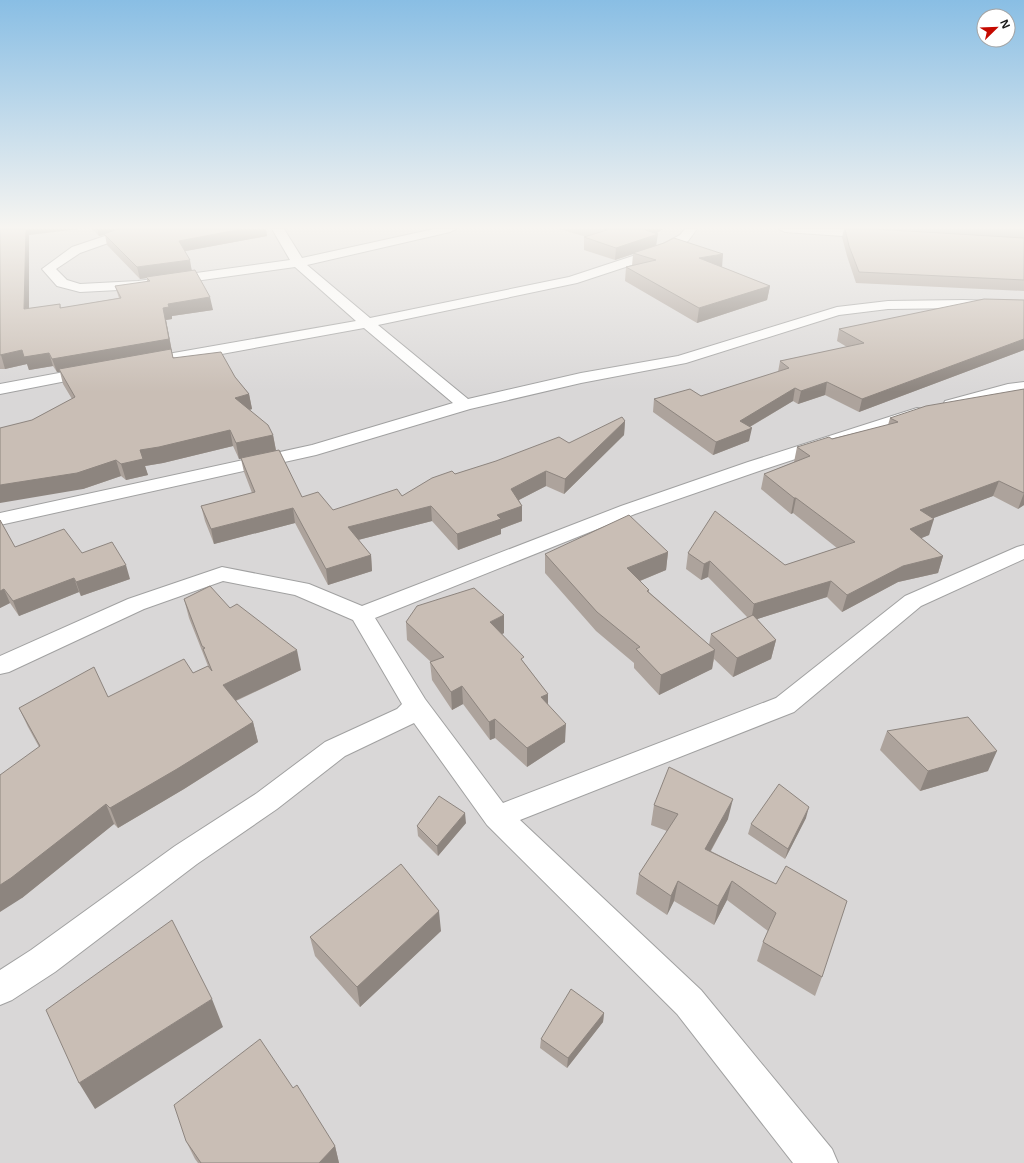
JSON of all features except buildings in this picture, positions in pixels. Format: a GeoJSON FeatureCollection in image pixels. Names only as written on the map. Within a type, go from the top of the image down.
{"type":"FeatureCollection","features":[{"type":"Feature","properties":{"kind":"street"},"geometry":{"type":"LineString","coordinates":[[63,283],[80,288],[151,283]]}},
{"type":"Feature","properties":{"kind":"street"},"geometry":{"type":"LineString","coordinates":[[321,283],[432,379],[465,405]]}},
{"type":"Feature","properties":{"kind":"street"},"geometry":{"type":"LineString","coordinates":[[133,365],[367,323],[556,283]]}},
{"type":"Feature","properties":{"kind":"street"},"geometry":{"type":"LineString","coordinates":[[0,519],[316,450],[465,405],[581,378],[681,360],[837,311],[888,305],[963,304],[1024,306]]}},
{"type":"Feature","properties":{"kind":"street"},"geometry":{"type":"LineString","coordinates":[[0,389],[102,370]]}},
{"type":"Feature","properties":{"kind":"street"},"geometry":{"type":"LineString","coordinates":[[362,615],[628,510],[755,466],[912,414],[1008,388],[1024,386]]}},
{"type":"Feature","properties":{"kind":"street"},"geometry":{"type":"LineString","coordinates":[[497,817],[785,705],[913,601],[1024,551]]}},
{"type":"Feature","properties":{"kind":"street"},"geometry":{"type":"LineString","coordinates":[[0,666],[136,604],[222,574],[300,589],[362,615],[416,706],[497,817],[689,1002],[818,1163]]}},
{"type":"Feature","properties":{"kind":"street"},"geometry":{"type":"LineString","coordinates":[[0,989],[43,961],[186,855],[267,801],[335,749],[406,716],[416,706]]}},
{"type":"Feature","properties":{"kind":"shaded area"},"geometry":{"type":"Polygon","coordinates":[[[0,283],[1024,283],[1024,1163],[0,1163],[0,283]]]}}]}
